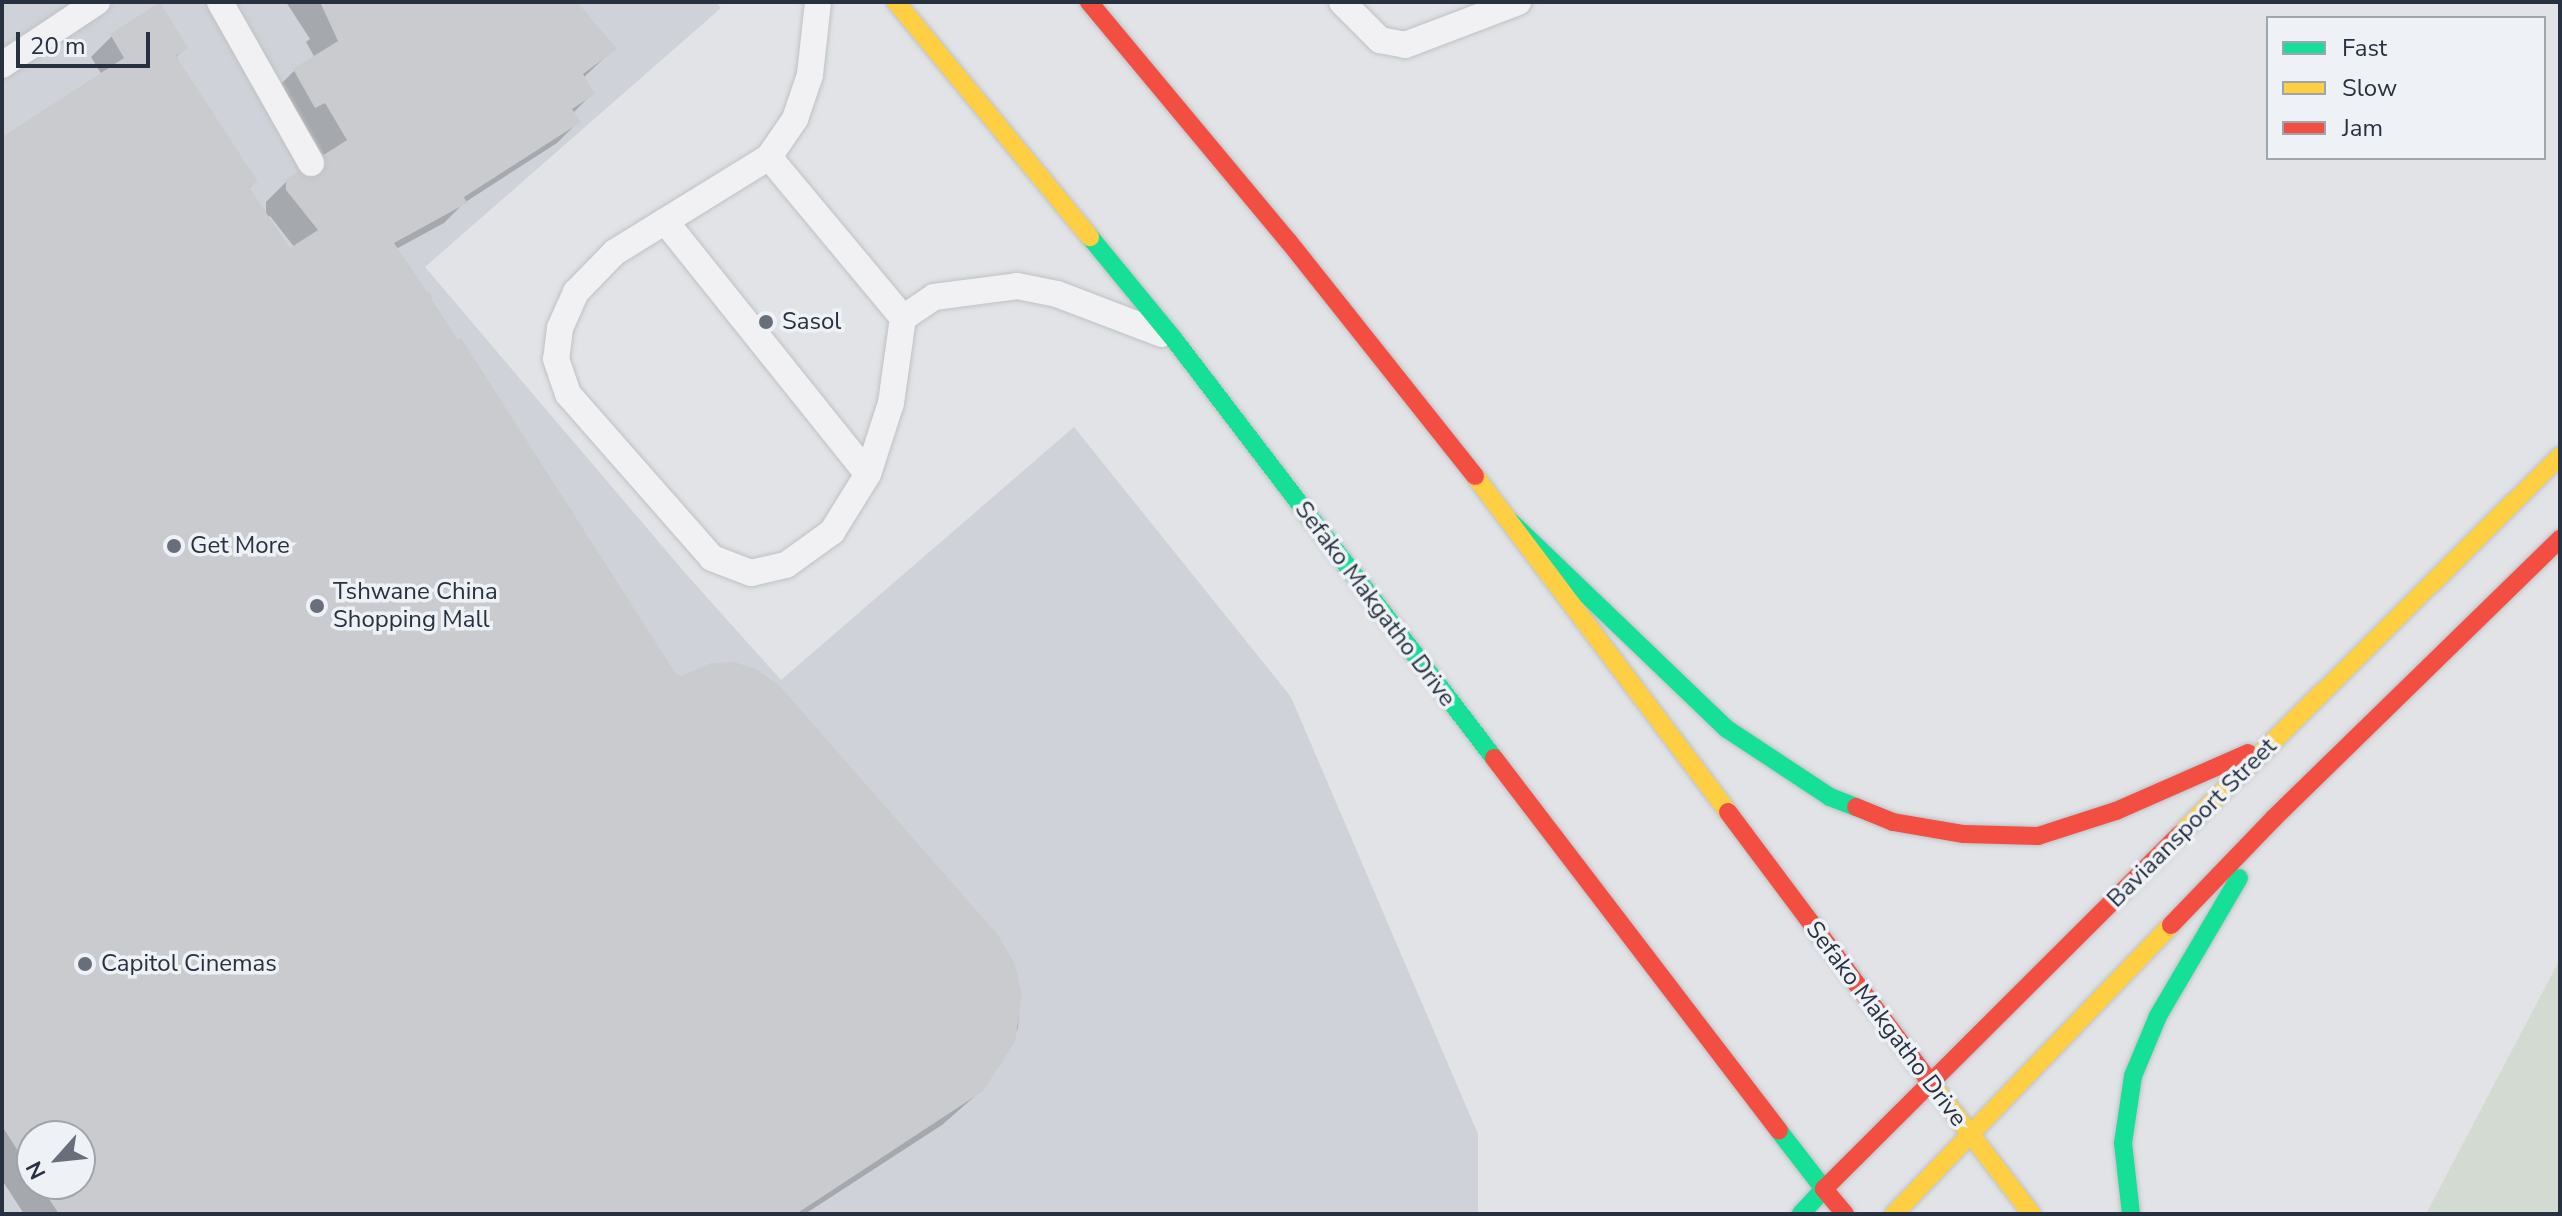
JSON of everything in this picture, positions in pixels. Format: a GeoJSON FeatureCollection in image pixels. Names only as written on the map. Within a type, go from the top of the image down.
{"type":"FeatureCollection","features":[{"type":"Feature","properties":{"kind":"main road","name":"Sefako Makgatho Drive"},"geometry":{"type":"LineString","coordinates":[[896,2],[1173,338],[1845,1214]]}},
{"type":"Feature","properties":{"kind":"main road","name":"Sefako Makgatho Drive"},"geometry":{"type":"LineString","coordinates":[[1089,2],[1289,242],[1511,522],[2032,1214]]}},
{"type":"Feature","properties":{"kind":"main road","name":"Baviaanspoort Street"},"geometry":{"type":"LineString","coordinates":[[1801,1214],[2560,456]]}},
{"type":"Feature","properties":{"kind":"main road"},"geometry":{"type":"LineString","coordinates":[[1511,522],[1727,729],[1830,797],[1893,822],[1964,834],[2038,836],[2116,811],[2272,742]]}},
{"type":"Feature","properties":{"kind":"main road"},"geometry":{"type":"LineString","coordinates":[[1894,1214],[2274,818],[2560,539]]}},
{"type":"Feature","properties":{"kind":"main road"},"geometry":{"type":"LineString","coordinates":[[2131,1214],[2123,1143],[2129,1093],[2139,1061],[2158,1016],[2274,818]]}},
{"type":"Feature","properties":{"kind":"lane"},"geometry":{"type":"LineString","coordinates":[[2,65],[97,2]]}},
{"type":"Feature","properties":{"kind":"lane"},"geometry":{"type":"LineString","coordinates":[[220,2],[311,163]]}},
{"type":"Feature","properties":{"kind":"lane"},"geometry":{"type":"LineString","coordinates":[[769,157],[903,318],[891,403],[868,474],[832,532],[786,565],[751,573],[712,558],[568,394],[556,359],[560,328],[576,292],[615,252],[769,157],[795,119],[810,75],[818,2]]}},
{"type":"Feature","properties":{"kind":"lane"},"geometry":{"type":"LineString","coordinates":[[1342,2],[1380,40],[1405,45],[1518,2]]}},
{"type":"Feature","properties":{"kind":"lane"},"geometry":{"type":"LineString","coordinates":[[665,221],[868,474]]}},
{"type":"Feature","properties":{"kind":"lane"},"geometry":{"type":"LineString","coordinates":[[903,318],[934,297],[1017,286],[1057,294],[1173,338]]}},
{"type":"Feature","properties":{"kind":"shaded area","name":"Tshwane China Shopping Mall"},"geometry":{"type":"Polygon","coordinates":[[[2,2],[716,2],[721,8],[425,267],[686,574],[781,680],[1074,427],[1291,697],[1478,1134],[1478,1214],[2,1214],[2,2]]]}},
{"type":"Feature","properties":{"kind":"shaded area"},"geometry":{"type":"Polygon","coordinates":[[[2560,959],[2560,1214],[2426,1214],[2560,959]]]}},
{"type":"Feature","properties":{"kind":"building","name":"Tshwane China Shopping Mall"},"geometry":{"type":"Polygon","coordinates":[[[160,2],[188,48],[176,56],[258,182],[249,187],[290,248],[318,230],[286,190],[286,179],[347,140],[325,103],[315,108],[293,69],[338,41],[320,2],[577,2],[617,49],[583,74],[595,94],[572,109],[581,122],[464,197],[467,203],[394,243],[428,293],[430,291],[432,300],[458,340],[461,338],[676,674],[681,676],[711,663],[734,662],[756,669],[779,685],[998,935],[1015,964],[1022,994],[1015,1042],[983,1091],[796,1214],[59,1214],[50,1200],[96,1200],[96,1120],[16,1120],[16,1148],[2,1126],[2,137],[124,58],[110,34],[160,2]]]}},
{"type":"Feature","properties":{"kind":"traffic: fast"},"geometry":{"type":"LineString","coordinates":[[1090,237],[1173,338],[1494,758]]}},
{"type":"Feature","properties":{"kind":"traffic: fast"},"geometry":{"type":"LineString","coordinates":[[1511,522],[1727,729],[1830,797],[1856,807]]}},
{"type":"Feature","properties":{"kind":"traffic: fast"},"geometry":{"type":"LineString","coordinates":[[2131,1214],[2123,1143],[2133,1076],[2158,1016],[2239,878]]}},
{"type":"Feature","properties":{"kind":"traffic: fast"},"geometry":{"type":"LineString","coordinates":[[1779,1131],[1824,1189],[1801,1214]]}},
{"type":"Feature","properties":{"kind":"traffic: slow"},"geometry":{"type":"LineString","coordinates":[[896,2],[1090,237]]}},
{"type":"Feature","properties":{"kind":"traffic: slow"},"geometry":{"type":"LineString","coordinates":[[2180,834],[2560,456]]}},
{"type":"Feature","properties":{"kind":"traffic: slow"},"geometry":{"type":"LineString","coordinates":[[1475,476],[1728,812]]}},
{"type":"Feature","properties":{"kind":"traffic: slow"},"geometry":{"type":"LineString","coordinates":[[1894,1214],[2171,925]]}},
{"type":"Feature","properties":{"kind":"traffic: slow"},"geometry":{"type":"LineString","coordinates":[[1931,1083],[2032,1214]]}},
{"type":"Feature","properties":{"kind":"traffic: jam"},"geometry":{"type":"LineString","coordinates":[[1089,2],[1289,242],[1475,476]]}},
{"type":"Feature","properties":{"kind":"traffic: jam"},"geometry":{"type":"LineString","coordinates":[[2171,925],[2274,818],[2560,539]]}},
{"type":"Feature","properties":{"kind":"traffic: jam"},"geometry":{"type":"LineString","coordinates":[[1856,807],[1893,822],[1964,834],[2038,836],[2116,811],[2248,753]]}},
{"type":"Feature","properties":{"kind":"traffic: jam"},"geometry":{"type":"LineString","coordinates":[[1494,758],[1779,1131]]}},
{"type":"Feature","properties":{"kind":"traffic: jam"},"geometry":{"type":"LineString","coordinates":[[1728,812],[1931,1083]]}},
{"type":"Feature","properties":{"kind":"traffic: jam"},"geometry":{"type":"LineString","coordinates":[[1845,1214],[1824,1189],[2180,834]]}},
{"type":"Feature","properties":{"kind":"place","name":"Sasol"},"geometry":{"type":"Point","coordinates":[766,322]}},
{"type":"Feature","properties":{"kind":"place","name":"Get More"},"geometry":{"type":"Point","coordinates":[174,546]}},
{"type":"Feature","properties":{"kind":"place","name":"Tshwane China Shopping Mall"},"geometry":{"type":"Point","coordinates":[317,606]}},
{"type":"Feature","properties":{"kind":"place","name":"Capitol Cinemas"},"geometry":{"type":"Point","coordinates":[85,964]}}]}
